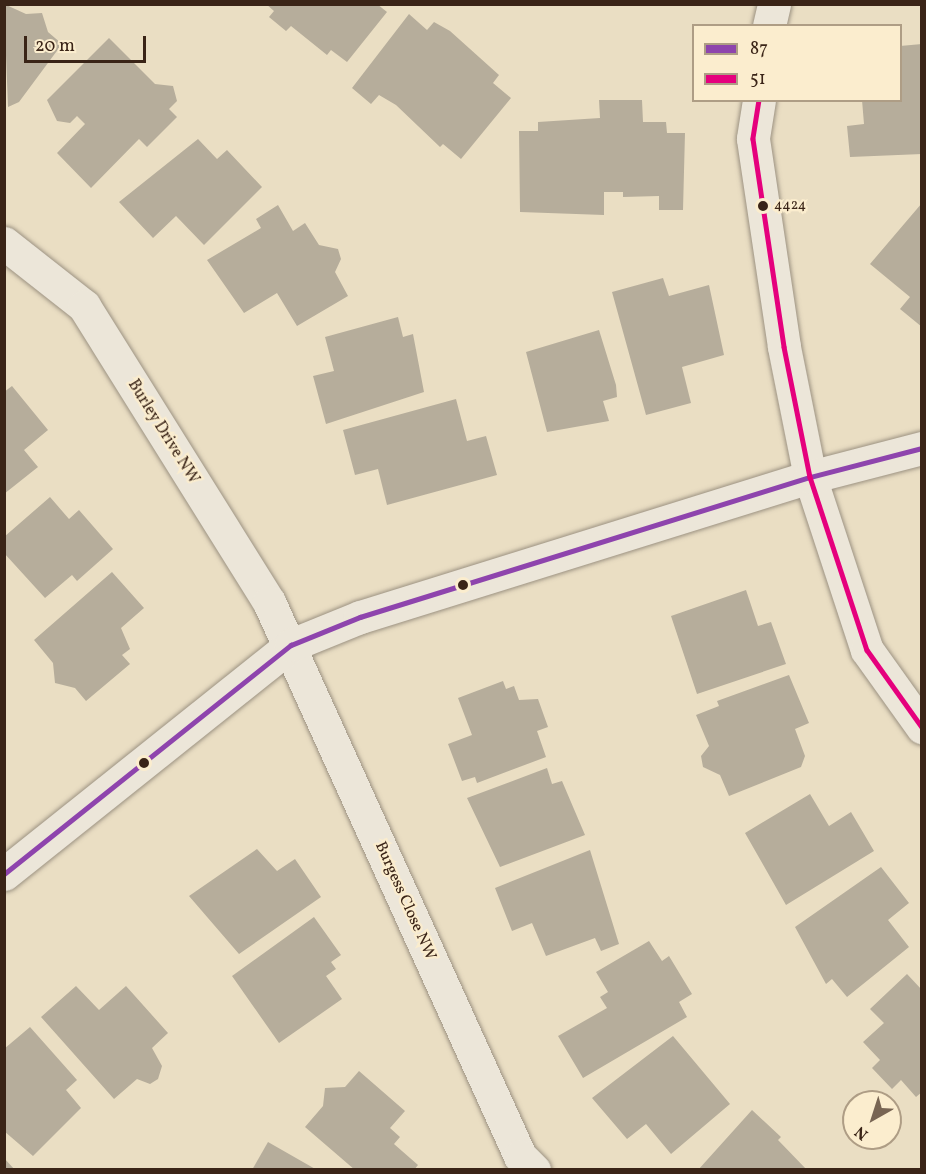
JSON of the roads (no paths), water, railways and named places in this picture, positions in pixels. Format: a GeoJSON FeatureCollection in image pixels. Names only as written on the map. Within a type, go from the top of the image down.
{"type":"FeatureCollection","features":[{"type":"Feature","properties":{"kind":"street"},"geometry":{"type":"LineString","coordinates":[[769,24],[774,4]]}},
{"type":"Feature","properties":{"kind":"street"},"geometry":{"type":"LineString","coordinates":[[759,102],[753,139],[784,347],[810,477],[867,650],[921,727]]}},
{"type":"Feature","properties":{"kind":"street","name":"Burley Drive NW"},"geometry":{"type":"LineString","coordinates":[[4,243],[84,306],[291,645]]}},
{"type":"Feature","properties":{"kind":"street"},"geometry":{"type":"LineString","coordinates":[[4,874],[291,645],[360,617],[810,477],[921,448]]}},
{"type":"Feature","properties":{"kind":"street","name":"Burgess Close NW"},"geometry":{"type":"LineString","coordinates":[[291,645],[520,1165]]}},
{"type":"Feature","properties":{"kind":"place","name":"4424"},"geometry":{"type":"Point","coordinates":[763,206]}}]}
